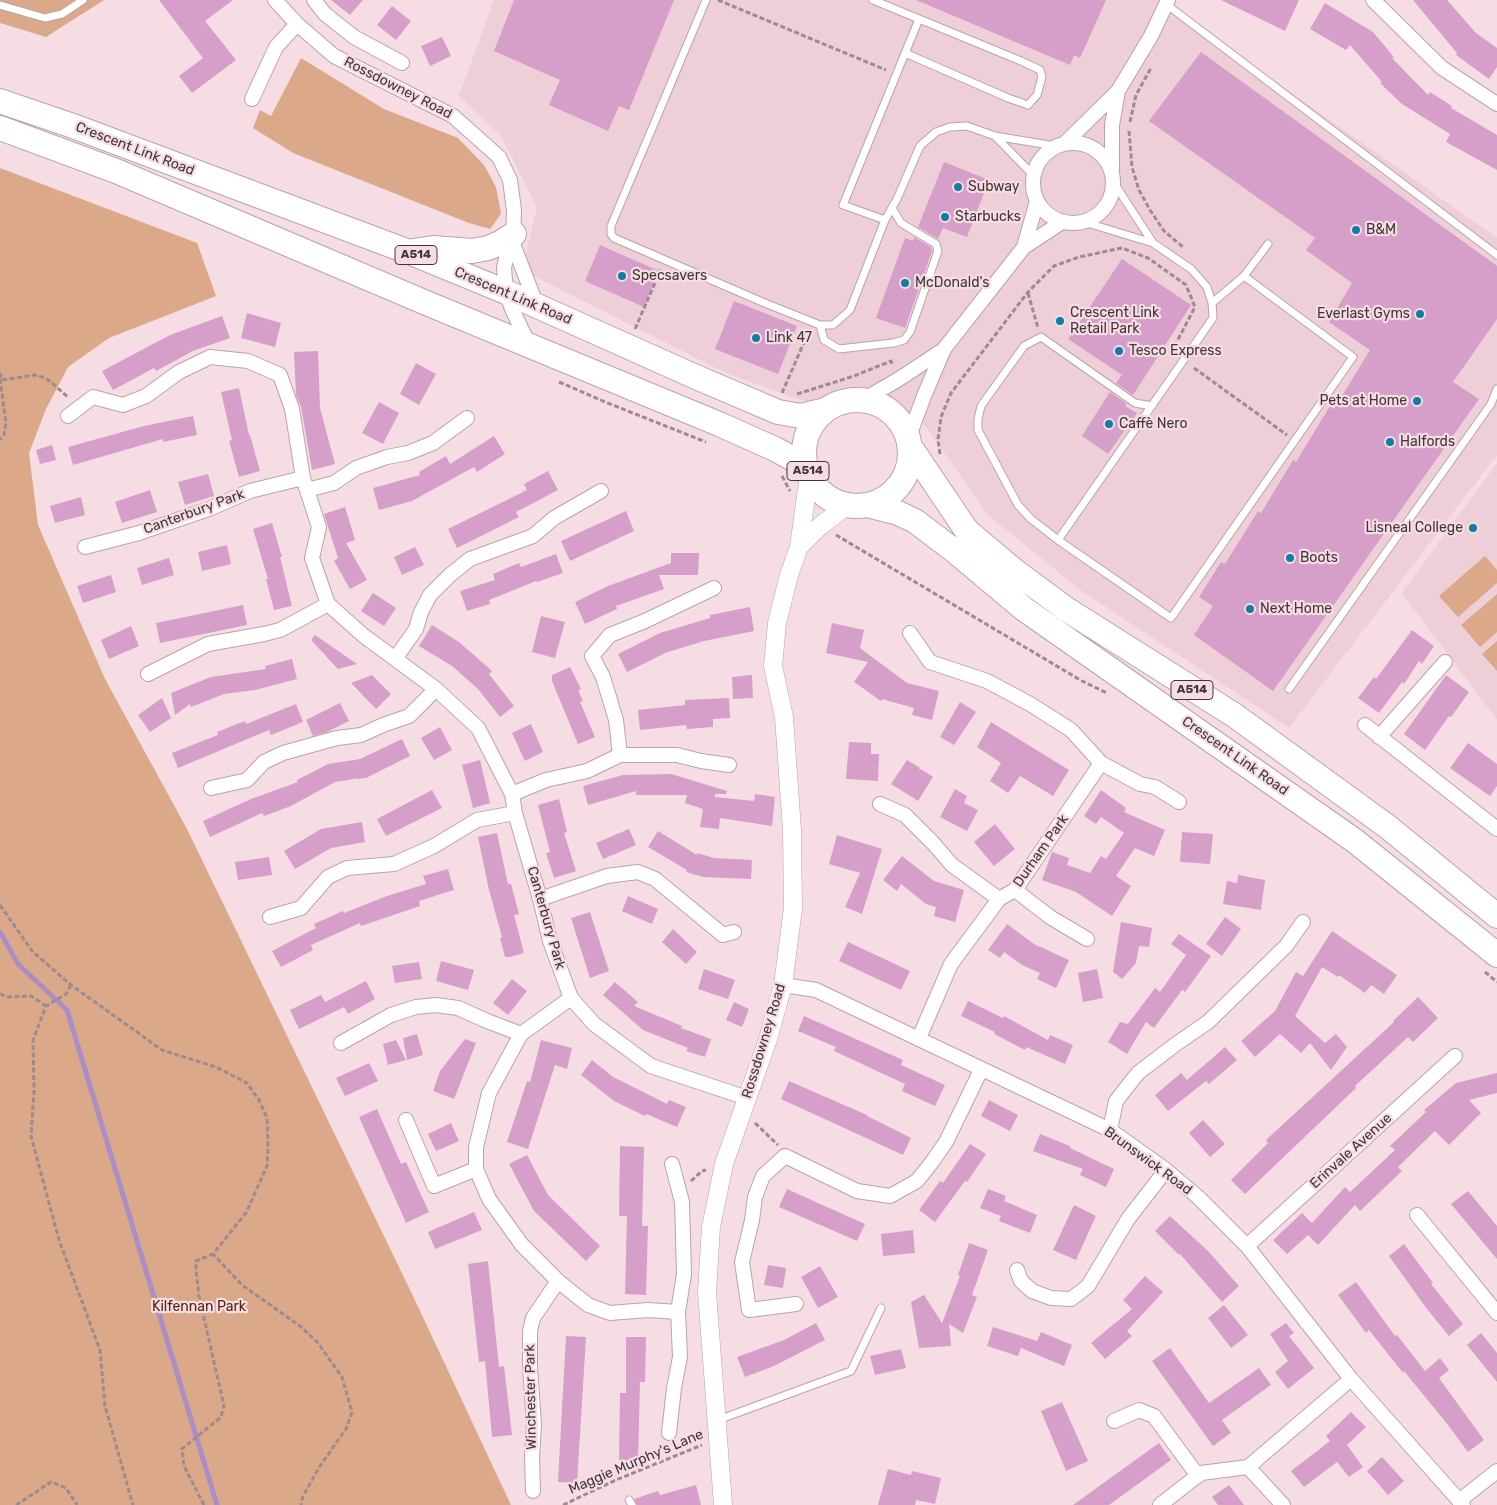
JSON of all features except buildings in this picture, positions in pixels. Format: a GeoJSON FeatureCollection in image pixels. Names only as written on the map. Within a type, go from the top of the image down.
{"type":"FeatureCollection","features":[{"type":"Feature","properties":{"kind":"highway","name":"Crescent Link Road"},"geometry":{"type":"LineString","coordinates":[[0,101],[73,126],[409,252],[506,292],[778,412],[801,416],[826,410],[843,402],[863,400]]}},
{"type":"Feature","properties":{"kind":"highway","name":"Crescent Link Road"},"geometry":{"type":"LineString","coordinates":[[0,128],[116,171],[728,428],[775,449],[808,471],[816,486],[827,496],[858,505],[898,513],[915,521],[956,552],[1024,609],[1355,841],[1497,955]]}},
{"type":"Feature","properties":{"kind":"highway"},"geometry":{"type":"LineString","coordinates":[[409,252],[433,248],[472,252],[514,238]]}},
{"type":"Feature","properties":{"kind":"highway","name":"A514"},"geometry":{"type":"LineString","coordinates":[[863,400],[872,402],[890,412],[903,427],[908,442],[967,531],[1016,572],[1074,614],[1234,715],[1388,827],[1497,916]]}},
{"type":"Feature","properties":{"kind":"highway","name":"A514"},"geometry":{"type":"LineString","coordinates":[[808,471],[805,445],[808,434],[813,424],[826,410]]}},
{"type":"Feature","properties":{"kind":"highway"},"geometry":{"type":"LineString","coordinates":[[858,505],[875,502],[890,494],[902,481],[909,463],[908,442]]}},
{"type":"Feature","properties":{"kind":"street","name":"Rossdowney Road"},"geometry":{"type":"LineString","coordinates":[[275,0],[297,24],[334,56],[454,116],[499,157],[510,180],[514,210],[514,238],[537,306]]}},
{"type":"Feature","properties":{"kind":"street"},"geometry":{"type":"LineString","coordinates":[[314,0],[325,14],[354,37],[402,63]]}},
{"type":"Feature","properties":{"kind":"street"},"geometry":{"type":"LineString","coordinates":[[1373,0],[1442,68],[1497,104]]}},
{"type":"Feature","properties":{"kind":"street"},"geometry":{"type":"LineString","coordinates":[[1118,91],[1112,125],[1113,177],[1111,196],[1105,208],[1096,217],[1084,222],[1062,222],[1048,214],[1037,202],[1033,189],[1033,176],[1037,164],[1045,154],[1060,145],[1118,91],[1151,36],[1167,2]]}},
{"type":"Feature","properties":{"kind":"street"},"geometry":{"type":"LineString","coordinates":[[252,99],[276,48],[297,24]]}},
{"type":"Feature","properties":{"kind":"street"},"geometry":{"type":"LineString","coordinates":[[1060,145],[1075,142],[1086,144],[1097,150],[1106,159],[1113,177]]}},
{"type":"Feature","properties":{"kind":"street"},"geometry":{"type":"LineString","coordinates":[[1024,247],[1037,202]]}},
{"type":"Feature","properties":{"kind":"street"},"geometry":{"type":"LineString","coordinates":[[908,442],[924,396],[944,349],[1024,247],[1062,222]]}},
{"type":"Feature","properties":{"kind":"street","name":"Rossdowney Road"},"geometry":{"type":"LineString","coordinates":[[514,238],[504,268],[506,292],[529,346]]}},
{"type":"Feature","properties":{"kind":"street"},"geometry":{"type":"LineString","coordinates":[[863,400],[944,349]]}},
{"type":"Feature","properties":{"kind":"street","name":"Canterbury Park"},"geometry":{"type":"LineString","coordinates":[[73,412],[93,397],[123,405],[146,396],[179,372],[210,358],[248,361],[280,375],[292,409],[305,484],[319,527],[312,558],[328,604],[364,636],[436,689],[478,728],[512,794],[515,813],[540,899],[550,942],[571,998],[594,1024],[651,1066],[747,1098]]}},
{"type":"Feature","properties":{"kind":"street"},"geometry":{"type":"LineString","coordinates":[[305,484],[334,483],[356,468],[387,457],[408,453],[433,443],[467,418]]}},
{"type":"Feature","properties":{"kind":"street","name":"Rossdowney Road"},"geometry":{"type":"LineString","coordinates":[[723,1505],[707,1292],[710,1227],[724,1164],[768,1040],[783,985],[793,908],[792,830],[784,717],[773,666],[777,623],[789,575],[799,547],[808,471]]}},
{"type":"Feature","properties":{"kind":"street","name":"Canterbury Park"},"geometry":{"type":"LineString","coordinates":[[85,547],[139,533],[209,509],[250,491],[305,484]]}},
{"type":"Feature","properties":{"kind":"street"},"geometry":{"type":"LineString","coordinates":[[395,659],[416,629],[421,612],[430,594],[450,575],[470,559],[533,536],[554,518],[601,491]]}},
{"type":"Feature","properties":{"kind":"street","name":"Rossdowney Road"},"geometry":{"type":"LineString","coordinates":[[799,547],[820,526],[858,505]]}},
{"type":"Feature","properties":{"kind":"street"},"geometry":{"type":"LineString","coordinates":[[620,755],[616,720],[603,677],[592,656],[610,635],[646,621],[714,588]]}},
{"type":"Feature","properties":{"kind":"street"},"geometry":{"type":"LineString","coordinates":[[148,674],[208,644],[280,630],[328,604]]}},
{"type":"Feature","properties":{"kind":"street"},"geometry":{"type":"LineString","coordinates":[[910,633],[930,662],[987,681],[1030,704],[1071,730],[1101,763],[1140,784],[1155,787],[1179,802]]}},
{"type":"Feature","properties":{"kind":"street"},"geometry":{"type":"LineString","coordinates":[[1379,737],[1445,662]]}},
{"type":"Feature","properties":{"kind":"street"},"geometry":{"type":"LineString","coordinates":[[211,788],[247,780],[264,762],[283,753],[337,738],[361,735],[409,716],[436,689]]}},
{"type":"Feature","properties":{"kind":"street"},"geometry":{"type":"LineString","coordinates":[[1366,725],[1497,829]]}},
{"type":"Feature","properties":{"kind":"street"},"geometry":{"type":"LineString","coordinates":[[512,794],[546,780],[587,771],[620,755],[677,755],[702,762],[729,764]]}},
{"type":"Feature","properties":{"kind":"street","name":"Durham Park"},"geometry":{"type":"LineString","coordinates":[[919,1038],[951,964],[999,899],[1015,890],[1101,763]]}},
{"type":"Feature","properties":{"kind":"street"},"geometry":{"type":"LineString","coordinates":[[880,804],[905,815],[933,842],[952,865],[999,899]]}},
{"type":"Feature","properties":{"kind":"street"},"geometry":{"type":"LineString","coordinates":[[270,917],[301,908],[328,877],[346,868],[394,864],[434,846],[477,820],[515,813]]}},
{"type":"Feature","properties":{"kind":"street"},"geometry":{"type":"LineString","coordinates":[[540,899],[607,876],[638,872],[655,880],[723,934],[734,932]]}},
{"type":"Feature","properties":{"kind":"street"},"geometry":{"type":"LineString","coordinates":[[1015,890],[1050,917],[1087,939]]}},
{"type":"Feature","properties":{"kind":"street"},"geometry":{"type":"LineString","coordinates":[[1110,1130],[1116,1101],[1138,1073],[1208,1022],[1286,946],[1302,922]]}},
{"type":"Feature","properties":{"kind":"street","name":"Brunswick Road"},"geometry":{"type":"LineString","coordinates":[[783,985],[816,990],[1110,1130],[1166,1170],[1198,1197],[1247,1246],[1351,1378],[1461,1503]]}},
{"type":"Feature","properties":{"kind":"street"},"geometry":{"type":"LineString","coordinates":[[571,998],[521,1034],[490,1093],[476,1147],[476,1168],[489,1199],[522,1245],[558,1281],[588,1305],[610,1313],[648,1310],[678,1312]]}},
{"type":"Feature","properties":{"kind":"street"},"geometry":{"type":"LineString","coordinates":[[341,1042],[391,1014],[416,1007],[436,1005],[458,1008],[521,1034]]}},
{"type":"Feature","properties":{"kind":"street","name":"Erinvale Avenue"},"geometry":{"type":"LineString","coordinates":[[1247,1246],[1455,1056]]}},
{"type":"Feature","properties":{"kind":"street"},"geometry":{"type":"LineString","coordinates":[[796,1304],[748,1310],[742,1262],[756,1197],[763,1176],[785,1156],[857,1191],[890,1196],[917,1182],[941,1149],[981,1070]]}},
{"type":"Feature","properties":{"kind":"street"},"geometry":{"type":"LineString","coordinates":[[406,1120],[434,1186],[476,1168]]}},
{"type":"Feature","properties":{"kind":"street"},"geometry":{"type":"LineString","coordinates":[[669,1433],[680,1357],[678,1312],[684,1274],[682,1202],[672,1164]]}},
{"type":"Feature","properties":{"kind":"street"},"geometry":{"type":"LineString","coordinates":[[1017,1270],[1021,1281],[1032,1291],[1052,1298],[1071,1299],[1088,1286],[1128,1219],[1166,1170]]}},
{"type":"Feature","properties":{"kind":"street"},"geometry":{"type":"LineString","coordinates":[[1417,1215],[1497,1314]]}},
{"type":"Feature","properties":{"kind":"street","name":"Winchester Park"},"geometry":{"type":"LineString","coordinates":[[533,1491],[532,1457],[534,1424],[529,1346],[530,1331],[533,1318],[558,1281]]}},
{"type":"Feature","properties":{"kind":"street"},"geometry":{"type":"LineString","coordinates":[[1160,1505],[1201,1473],[1248,1467],[1351,1378]]}},
{"type":"Feature","properties":{"kind":"street"},"geometry":{"type":"LineString","coordinates":[[1114,1421],[1139,1410],[1154,1416],[1198,1476]]}},
{"type":"Feature","properties":{"kind":"street"},"geometry":{"type":"LineString","coordinates":[[1248,1467],[1283,1505]]}},
{"type":"Feature","properties":{"kind":"street"},"geometry":{"type":"LineString","coordinates":[[1461,1503],[1497,1471]]}},
{"type":"Feature","properties":{"kind":"lane"},"geometry":{"type":"LineString","coordinates":[[0,5],[45,18],[62,14],[83,0]]}},
{"type":"Feature","properties":{"kind":"lane"},"geometry":{"type":"LineString","coordinates":[[706,0],[611,226],[610,234],[614,238],[820,325],[833,325],[850,310],[885,220],[920,146],[936,132],[950,127],[967,126],[995,136],[1060,145]]}},
{"type":"Feature","properties":{"kind":"lane"},"geometry":{"type":"LineString","coordinates":[[873,0],[1040,70],[1042,76],[1037,95],[1028,105],[905,53]]}},
{"type":"Feature","properties":{"kind":"lane"},"geometry":{"type":"LineString","coordinates":[[1167,2],[1497,255]]}},
{"type":"Feature","properties":{"kind":"lane"},"geometry":{"type":"LineString","coordinates":[[885,220],[843,205],[919,18]]}},
{"type":"Feature","properties":{"kind":"lane"},"geometry":{"type":"LineString","coordinates":[[995,136],[1033,176]]}},
{"type":"Feature","properties":{"kind":"lane"},"geometry":{"type":"LineString","coordinates":[[1113,177],[1152,242]]}},
{"type":"Feature","properties":{"kind":"lane"},"geometry":{"type":"LineString","coordinates":[[820,325],[824,340],[840,349],[893,343],[904,340],[910,332],[938,251],[936,244],[901,222],[892,208]]}},
{"type":"Feature","properties":{"kind":"lane"},"geometry":{"type":"LineString","coordinates":[[1058,540],[1212,318],[1212,303],[1207,287],[1191,270],[1152,242],[1084,222]]}},
{"type":"Feature","properties":{"kind":"lane"},"geometry":{"type":"LineString","coordinates":[[1212,303],[1244,276],[1268,244]]}},
{"type":"Feature","properties":{"kind":"lane"},"geometry":{"type":"LineString","coordinates":[[1152,406],[1135,403],[1041,337],[1024,346],[981,406],[978,430],[1018,506],[1031,519],[1058,540],[1171,618],[1353,357],[1244,276]]}},
{"type":"Feature","properties":{"kind":"lane"},"geometry":{"type":"LineString","coordinates":[[1289,689],[1491,404],[1497,389]]}},
{"type":"Feature","properties":{"kind":"lane"},"geometry":{"type":"LineString","coordinates":[[717,1420],[852,1370],[881,1308]]}},
{"type":"Feature","properties":{"kind":"path"},"geometry":{"type":"LineString","coordinates":[[718,0],[889,71]]}},
{"type":"Feature","properties":{"kind":"path"},"geometry":{"type":"LineString","coordinates":[[1155,62],[1136,95],[1128,127],[1132,167],[1139,190],[1150,210],[1164,231],[1186,250]]}},
{"type":"Feature","properties":{"kind":"path"},"geometry":{"type":"LineString","coordinates":[[947,402],[951,394],[1028,292],[1054,266],[1080,257],[1122,248],[1148,258],[1186,285],[1195,307],[1172,351]]}},
{"type":"Feature","properties":{"kind":"path"},"geometry":{"type":"LineString","coordinates":[[635,329],[666,259]]}},
{"type":"Feature","properties":{"kind":"path"},"geometry":{"type":"LineString","coordinates":[[1028,292],[1041,337]]}},
{"type":"Feature","properties":{"kind":"path"},"geometry":{"type":"LineString","coordinates":[[782,393],[805,340],[798,337]]}},
{"type":"Feature","properties":{"kind":"path"},"geometry":{"type":"LineString","coordinates":[[773,390],[797,394],[854,376],[891,361]]}},
{"type":"Feature","properties":{"kind":"path"},"geometry":{"type":"LineString","coordinates":[[1194,368],[1295,440]]}},
{"type":"Feature","properties":{"kind":"path"},"geometry":{"type":"LineString","coordinates":[[0,373],[2,380],[35,375],[46,378],[59,388],[73,412]]}},
{"type":"Feature","properties":{"kind":"path"},"geometry":{"type":"LineString","coordinates":[[0,379],[6,423],[4,435],[0,440]]}},
{"type":"Feature","properties":{"kind":"path"},"geometry":{"type":"LineString","coordinates":[[820,526],[1082,681]]}},
{"type":"Feature","properties":{"kind":"path"},"geometry":{"type":"LineString","coordinates":[[0,905],[32,951],[71,985],[162,1050],[216,1067],[247,1083],[259,1100],[267,1118],[267,1166],[246,1213],[213,1254],[196,1261],[199,1296],[224,1406],[222,1417],[182,1449],[184,1466],[204,1505]]}},
{"type":"Feature","properties":{"kind":"path"},"geometry":{"type":"LineString","coordinates":[[71,985],[66,994],[46,1006],[34,1040],[34,1090],[31,1136],[58,1240],[100,1350],[105,1406],[133,1505]]}},
{"type":"Feature","properties":{"kind":"path"},"geometry":{"type":"LineString","coordinates":[[0,994],[7,997],[31,996],[46,1006]]}},
{"type":"Feature","properties":{"kind":"path"},"geometry":{"type":"LineString","coordinates":[[741,1115],[761,1128],[779,1146],[785,1156]]}},
{"type":"Feature","properties":{"kind":"path"},"geometry":{"type":"LineString","coordinates":[[682,1202],[690,1182],[702,1171],[724,1164]]}},
{"type":"Feature","properties":{"kind":"path"},"geometry":{"type":"LineString","coordinates":[[213,1254],[242,1285],[294,1321],[318,1343],[342,1377],[352,1412],[346,1429],[320,1466],[303,1496],[301,1505]]}},
{"type":"Feature","properties":{"kind":"path","name":"Maggie Murphy's Lane"},"geometry":{"type":"LineString","coordinates":[[563,1505],[616,1480],[718,1439]]}},
{"type":"Feature","properties":{"kind":"path"},"geometry":{"type":"LineString","coordinates":[[16,1505],[51,1482],[66,1488],[77,1505]]}},
{"type":"Feature","properties":{"kind":"shaded area","name":"Crescent Link Retail Park"},"geometry":{"type":"Polygon","coordinates":[[[494,0],[1169,0],[1167,5],[1497,238],[1497,455],[1289,728],[1079,589],[987,514],[925,425],[872,387],[806,402],[726,373],[522,270],[537,208],[502,137],[459,96],[494,0]]]}},
{"type":"Feature","properties":{"kind":"shaded area","name":"Lisneal College"},"geometry":{"type":"Polygon","coordinates":[[[1497,463],[1497,720],[1402,593],[1497,463]]]}},
{"type":"Feature","properties":{"kind":"green space"},"geometry":{"type":"Polygon","coordinates":[[[0,0],[104,0],[46,37],[0,23],[0,0]]]}},
{"type":"Feature","properties":{"kind":"green space"},"geometry":{"type":"Polygon","coordinates":[[[301,58],[384,109],[458,138],[484,165],[496,187],[501,214],[490,229],[469,223],[293,153],[253,128],[260,110],[271,116],[301,58]]]}},
{"type":"Feature","properties":{"kind":"green space","name":"Kilfennan Park"},"geometry":{"type":"Polygon","coordinates":[[[0,168],[197,243],[216,296],[109,338],[68,367],[46,409],[29,453],[38,525],[105,679],[187,829],[413,1296],[511,1505],[0,1505],[0,168]]]}},
{"type":"Feature","properties":{"kind":"green space"},"geometry":{"type":"Polygon","coordinates":[[[1485,556],[1497,570],[1497,583],[1458,617],[1439,596],[1485,556]]]}},
{"type":"Feature","properties":{"kind":"green space"},"geometry":{"type":"Polygon","coordinates":[[[1497,594],[1497,632],[1480,647],[1461,625],[1497,594]]]}},
{"type":"Feature","properties":{"kind":"green space"},"geometry":{"type":"Polygon","coordinates":[[[1497,641],[1497,671],[1482,654],[1497,641]]]}},
{"type":"Feature","properties":{"kind":"waterway"},"geometry":{"type":"LineString","coordinates":[[0,932],[18,964],[67,1010],[217,1505]]}},
{"type":"Feature","properties":{"kind":"place","name":"Subway"},"geometry":{"type":"Point","coordinates":[958,187]}},
{"type":"Feature","properties":{"kind":"place","name":"Starbucks"},"geometry":{"type":"Point","coordinates":[945,217]}},
{"type":"Feature","properties":{"kind":"place","name":"B&M"},"geometry":{"type":"Point","coordinates":[1356,230]}},
{"type":"Feature","properties":{"kind":"place","name":"Specsavers"},"geometry":{"type":"Point","coordinates":[622,276]}},
{"type":"Feature","properties":{"kind":"place","name":"McDonald's"},"geometry":{"type":"Point","coordinates":[905,283]}},
{"type":"Feature","properties":{"kind":"place","name":"Everlast Gyms"},"geometry":{"type":"Point","coordinates":[1420,314]}},
{"type":"Feature","properties":{"kind":"place","name":"Crescent Link Retail Park"},"geometry":{"type":"Point","coordinates":[1060,321]}},
{"type":"Feature","properties":{"kind":"place","name":"Link 47"},"geometry":{"type":"Point","coordinates":[756,338]}},
{"type":"Feature","properties":{"kind":"place","name":"Tesco Express"},"geometry":{"type":"Point","coordinates":[1119,351]}},
{"type":"Feature","properties":{"kind":"place","name":"Pets at Home"},"geometry":{"type":"Point","coordinates":[1417,401]}},
{"type":"Feature","properties":{"kind":"place","name":"Caffè Nero"},"geometry":{"type":"Point","coordinates":[1109,424]}},
{"type":"Feature","properties":{"kind":"place","name":"Halfords"},"geometry":{"type":"Point","coordinates":[1390,442]}},
{"type":"Feature","properties":{"kind":"place","name":"Lisneal College"},"geometry":{"type":"Point","coordinates":[1473,528]}},
{"type":"Feature","properties":{"kind":"place","name":"Boots"},"geometry":{"type":"Point","coordinates":[1290,558]}},
{"type":"Feature","properties":{"kind":"place","name":"Next Home"},"geometry":{"type":"Point","coordinates":[1250,609]}}]}
